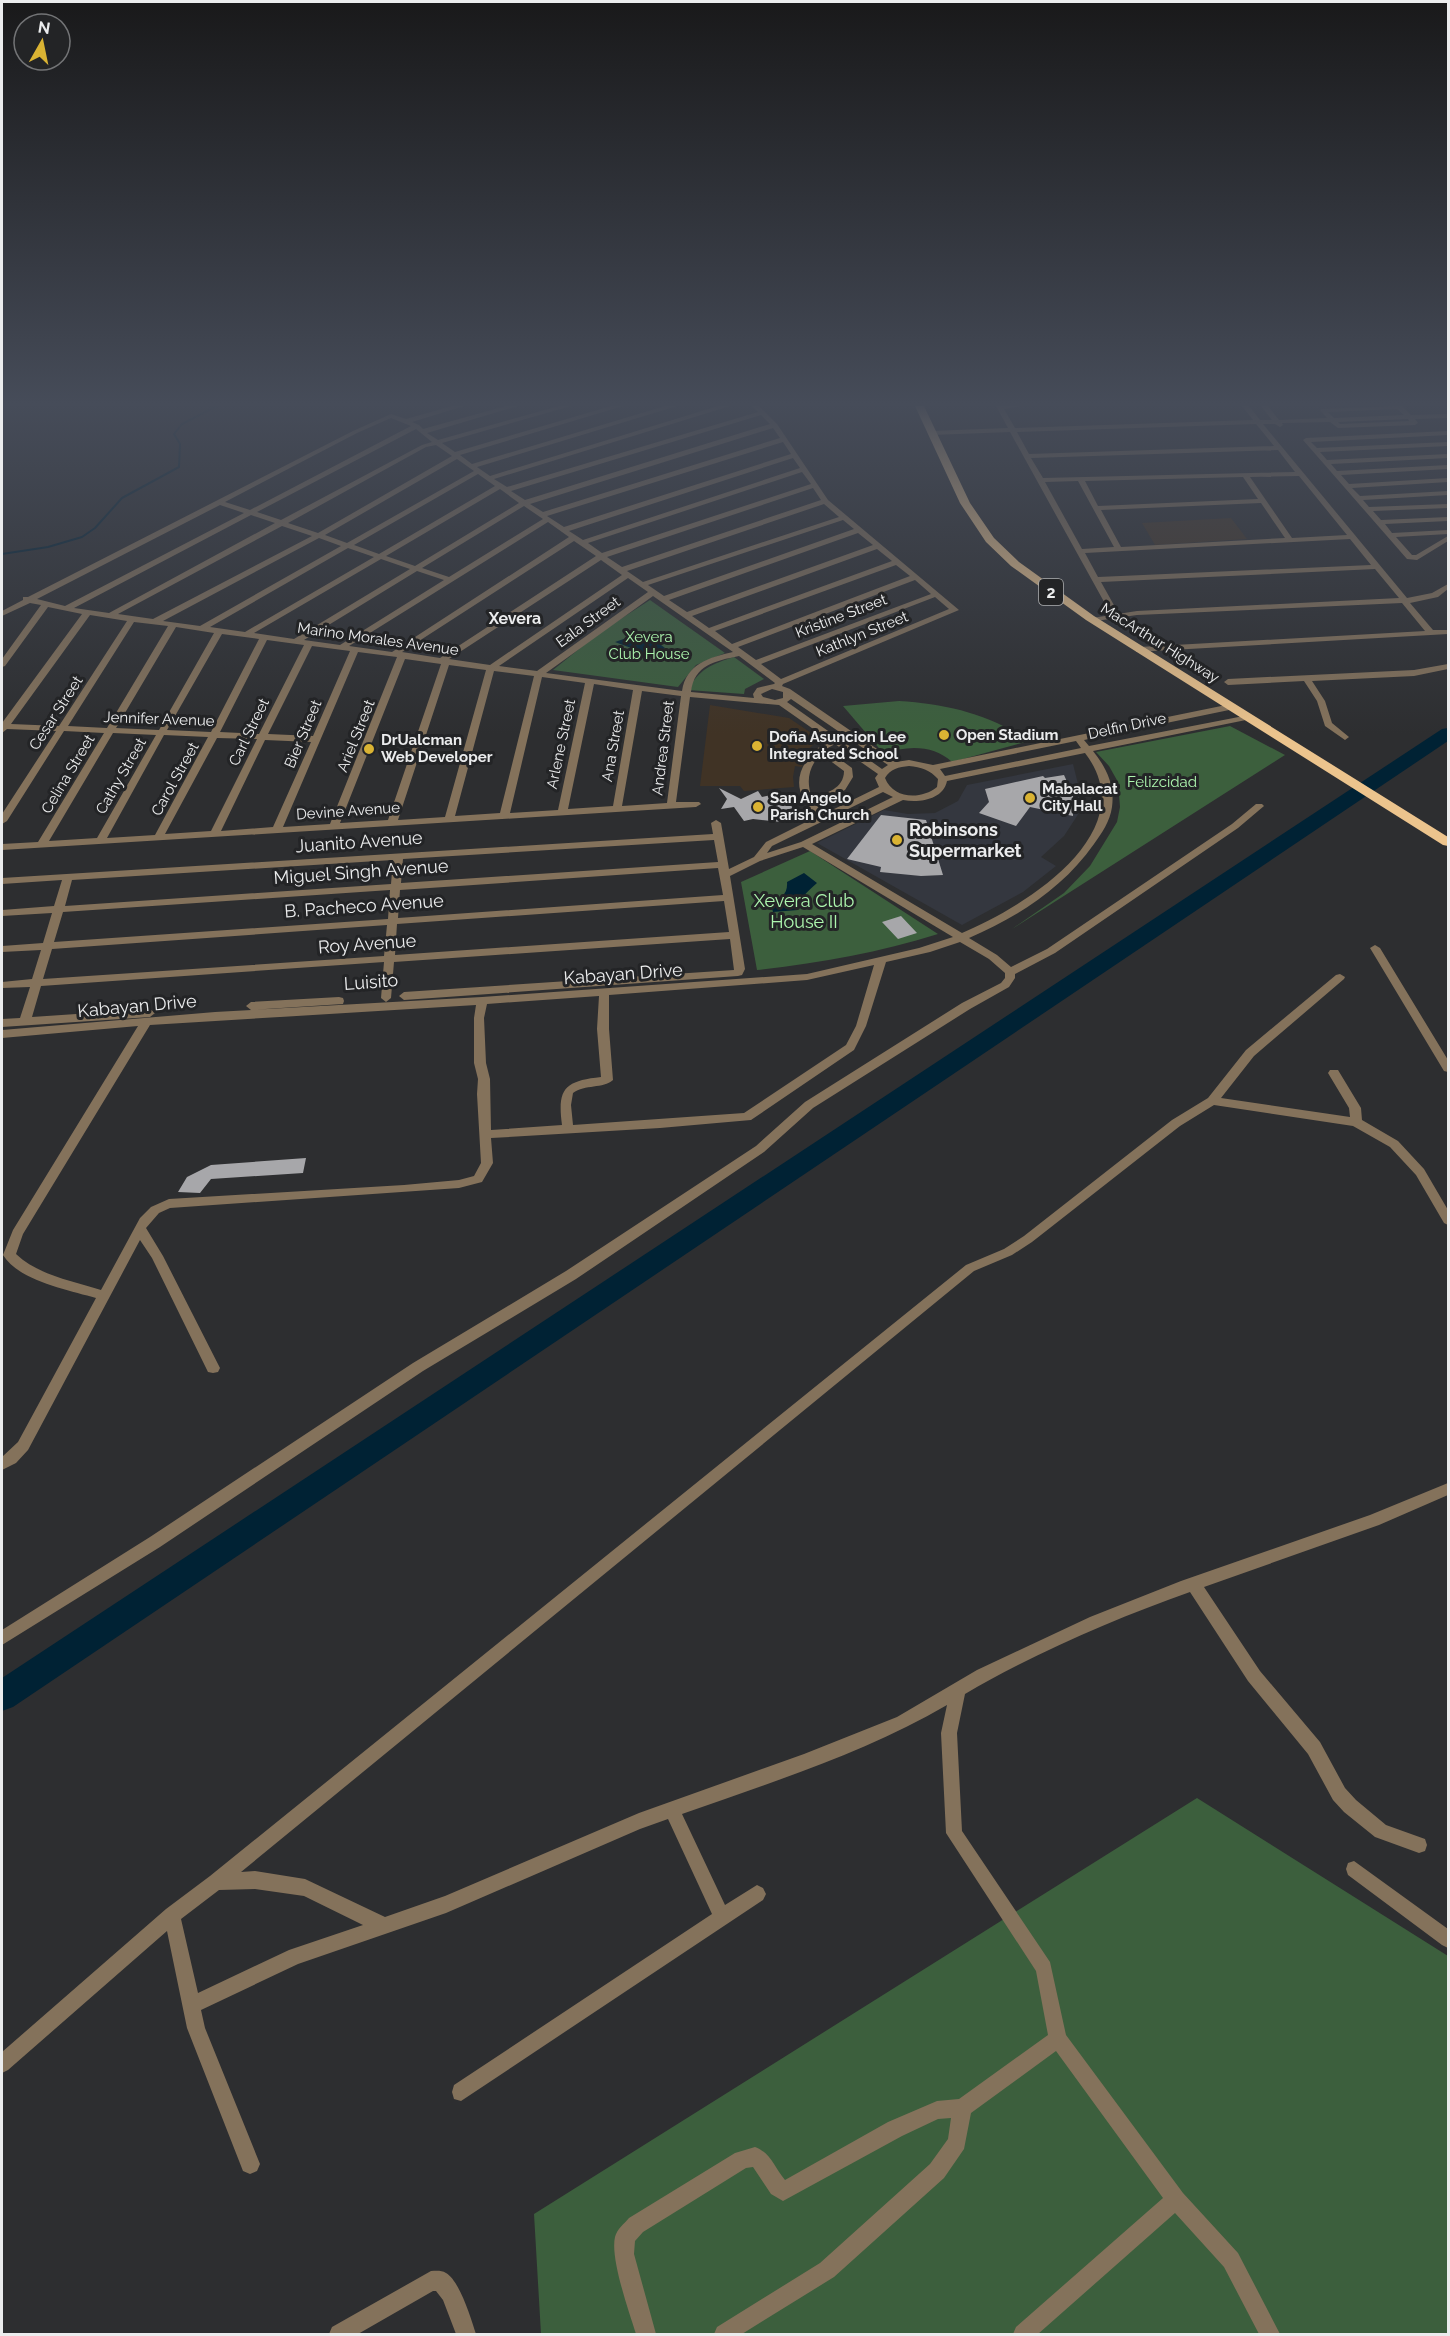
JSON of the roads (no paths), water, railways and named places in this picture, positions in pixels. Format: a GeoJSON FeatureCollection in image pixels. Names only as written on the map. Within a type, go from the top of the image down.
{"type":"FeatureCollection","features":[{"type":"Feature","properties":{"kind":"highway","name":"MacArthur Highway"},"geometry":{"type":"LineString","coordinates":[[974,515],[990,540],[1033,579],[1092,620],[1449,842]]}},
{"type":"Feature","properties":{"kind":"street"},"geometry":{"type":"LineString","coordinates":[[2,614],[26,599],[193,515]]}},
{"type":"Feature","properties":{"kind":"street"},"geometry":{"type":"LineString","coordinates":[[66,609],[248,515]]}},
{"type":"Feature","properties":{"kind":"street"},"geometry":{"type":"LineString","coordinates":[[258,515],[450,580]]}},
{"type":"Feature","properties":{"kind":"street"},"geometry":{"type":"LineString","coordinates":[[111,615],[295,515]]}},
{"type":"Feature","properties":{"kind":"street"},"geometry":{"type":"LineString","coordinates":[[156,621],[354,515]]}},
{"type":"Feature","properties":{"kind":"street"},"geometry":{"type":"LineString","coordinates":[[202,628],[399,515]]}},
{"type":"Feature","properties":{"kind":"street"},"geometry":{"type":"LineString","coordinates":[[247,634],[455,515]]}},
{"type":"Feature","properties":{"kind":"street"},"geometry":{"type":"LineString","coordinates":[[296,641],[504,515]]}},
{"type":"Feature","properties":{"kind":"street"},"geometry":{"type":"LineString","coordinates":[[542,515],[755,663],[789,693],[894,765],[882,773],[880,781],[884,788],[901,797],[919,798],[932,795],[941,788],[943,779],[933,768]]}},
{"type":"Feature","properties":{"kind":"street"},"geometry":{"type":"LineString","coordinates":[[342,647],[551,515]]}},
{"type":"Feature","properties":{"kind":"street"},"geometry":{"type":"LineString","coordinates":[[564,530],[609,515]]}},
{"type":"Feature","properties":{"kind":"street"},"geometry":{"type":"LineString","coordinates":[[398,655],[578,540],[658,515]]}},
{"type":"Feature","properties":{"kind":"street"},"geometry":{"type":"LineString","coordinates":[[392,824],[444,661],[601,556],[725,515]]}},
{"type":"Feature","properties":{"kind":"street"},"geometry":{"type":"LineString","coordinates":[[449,820],[491,668],[624,572],[785,515]]}},
{"type":"Feature","properties":{"kind":"street"},"geometry":{"type":"LineString","coordinates":[[839,515],[937,594]]}},
{"type":"Feature","properties":{"kind":"street"},"geometry":{"type":"LineString","coordinates":[[1060,515],[1111,608]]}},
{"type":"Feature","properties":{"kind":"street"},"geometry":{"type":"LineString","coordinates":[[1100,515],[1118,548]]}},
{"type":"Feature","properties":{"kind":"street"},"geometry":{"type":"LineString","coordinates":[[1272,515],[1289,539]]}},
{"type":"Feature","properties":{"kind":"street"},"geometry":{"type":"LineString","coordinates":[[1332,515],[1404,601],[1440,633],[1449,638]]}},
{"type":"Feature","properties":{"kind":"street"},"geometry":{"type":"LineString","coordinates":[[1375,515],[1413,558],[1449,538]]}},
{"type":"Feature","properties":{"kind":"street"},"geometry":{"type":"LineString","coordinates":[[642,585],[842,518]]}},
{"type":"Feature","properties":{"kind":"street"},"geometry":{"type":"LineString","coordinates":[[1381,522],[1449,519]]}},
{"type":"Feature","properties":{"kind":"street"},"geometry":{"type":"LineString","coordinates":[[663,599],[858,530]]}},
{"type":"Feature","properties":{"kind":"street"},"geometry":{"type":"LineString","coordinates":[[1392,536],[1449,532]]}},
{"type":"Feature","properties":{"kind":"street"},"geometry":{"type":"LineString","coordinates":[[1079,551],[1350,537]]}},
{"type":"Feature","properties":{"kind":"street"},"geometry":{"type":"LineString","coordinates":[[686,615],[878,546]]}},
{"type":"Feature","properties":{"kind":"street"},"geometry":{"type":"LineString","coordinates":[[708,631],[897,562]]}},
{"type":"Feature","properties":{"kind":"street"},"geometry":{"type":"LineString","coordinates":[[1095,580],[1376,567]]}},
{"type":"Feature","properties":{"kind":"street"},"geometry":{"type":"LineString","coordinates":[[731,647],[916,577]]}},
{"type":"Feature","properties":{"kind":"street"},"geometry":{"type":"LineString","coordinates":[[1092,620],[1137,613],[1404,601],[1429,598],[1449,586]]}},
{"type":"Feature","properties":{"kind":"street","name":"Eala Street"},"geometry":{"type":"LineString","coordinates":[[539,674],[653,592]]}},
{"type":"Feature","properties":{"kind":"street","name":"Kathlyn Street"},"geometry":{"type":"LineString","coordinates":[[760,690],[955,610],[937,594]]}},
{"type":"Feature","properties":{"kind":"street","name":"Kristine Street"},"geometry":{"type":"LineString","coordinates":[[755,663],[937,594]]}},
{"type":"Feature","properties":{"kind":"street","name":"Marino Morales Avenue"},"geometry":{"type":"LineString","coordinates":[[26,599],[66,609],[132,619],[491,668],[727,699],[781,702]]}},
{"type":"Feature","properties":{"kind":"street"},"geometry":{"type":"LineString","coordinates":[[2,664],[45,605]]}},
{"type":"Feature","properties":{"kind":"street"},"geometry":{"type":"LineString","coordinates":[[2,728],[88,612]]}},
{"type":"Feature","properties":{"kind":"street","name":"Cesar Street"},"geometry":{"type":"LineString","coordinates":[[2,821],[132,619]]}},
{"type":"Feature","properties":{"kind":"street","name":"Celina Street"},"geometry":{"type":"LineString","coordinates":[[42,844],[174,624]]}},
{"type":"Feature","properties":{"kind":"street","name":"Cathy Street"},"geometry":{"type":"LineString","coordinates":[[100,841],[219,630]]}},
{"type":"Feature","properties":{"kind":"street"},"geometry":{"type":"LineString","coordinates":[[1139,650],[1440,633]]}},
{"type":"Feature","properties":{"kind":"street","name":"Carol Street"},"geometry":{"type":"LineString","coordinates":[[158,838],[264,637]]}},
{"type":"Feature","properties":{"kind":"street","name":"Carl Street"},"geometry":{"type":"LineString","coordinates":[[214,834],[309,643]]}},
{"type":"Feature","properties":{"kind":"street","name":"Bier Street"},"geometry":{"type":"LineString","coordinates":[[276,831],[355,649]]}},
{"type":"Feature","properties":{"kind":"street","name":"Andrea Street"},"geometry":{"type":"LineString","coordinates":[[671,806],[688,680],[698,668],[718,658],[740,653]]}},
{"type":"Feature","properties":{"kind":"street","name":"Ariel Street"},"geometry":{"type":"LineString","coordinates":[[334,827],[398,655]]}},
{"type":"Feature","properties":{"kind":"street"},"geometry":{"type":"LineString","coordinates":[[1228,682],[1414,673],[1449,667]]}},
{"type":"Feature","properties":{"kind":"street"},"geometry":{"type":"LineString","coordinates":[[504,816],[539,674]]}},
{"type":"Feature","properties":{"kind":"street"},"geometry":{"type":"LineString","coordinates":[[1306,678],[1321,701],[1328,724],[1345,737]]}},
{"type":"Feature","properties":{"kind":"street","name":"Arlene Street"},"geometry":{"type":"LineString","coordinates":[[562,813],[590,681]]}},
{"type":"Feature","properties":{"kind":"street","name":"Ana Street"},"geometry":{"type":"LineString","coordinates":[[616,809],[638,688]]}},
{"type":"Feature","properties":{"kind":"street"},"geometry":{"type":"LineString","coordinates":[[760,690],[757,697],[765,702]]}},
{"type":"Feature","properties":{"kind":"street","name":"Marino Morales Avenue"},"geometry":{"type":"LineString","coordinates":[[727,699],[760,690]]}},
{"type":"Feature","properties":{"kind":"street"},"geometry":{"type":"LineString","coordinates":[[781,702],[788,699],[789,693]]}},
{"type":"Feature","properties":{"kind":"street"},"geometry":{"type":"LineString","coordinates":[[781,702],[882,773]]}},
{"type":"Feature","properties":{"kind":"street","name":"Delfin Drive"},"geometry":{"type":"LineString","coordinates":[[894,765],[914,763],[933,768],[1231,707]]}},
{"type":"Feature","properties":{"kind":"street","name":"Delfin Drive"},"geometry":{"type":"LineString","coordinates":[[943,779],[1246,717]]}},
{"type":"Feature","properties":{"kind":"street","name":"Jennifer Avenue"},"geometry":{"type":"LineString","coordinates":[[2,728],[315,739]]}},
{"type":"Feature","properties":{"kind":"street","name":"Kabayan Drive"},"geometry":{"type":"LineString","coordinates":[[2,1034],[807,977],[846,971],[941,945],[987,926],[1048,888],[1073,865],[1094,837],[1107,816],[1107,788],[1100,767],[1078,738]]}},
{"type":"Feature","properties":{"kind":"street"},"geometry":{"type":"LineString","coordinates":[[825,817],[810,802],[804,788],[804,776],[806,764],[820,749],[835,740]]}},
{"type":"Feature","properties":{"kind":"street"},"geometry":{"type":"LineString","coordinates":[[810,802],[837,792],[847,784],[849,776],[849,771],[820,749]]}},
{"type":"Feature","properties":{"kind":"street"},"geometry":{"type":"LineString","coordinates":[[757,859],[769,844],[884,788]]}},
{"type":"Feature","properties":{"kind":"street"},"geometry":{"type":"LineString","coordinates":[[724,870],[804,844],[901,797]]}},
{"type":"Feature","properties":{"kind":"street","name":"Devine Avenue"},"geometry":{"type":"LineString","coordinates":[[2,847],[696,804]]}},
{"type":"Feature","properties":{"kind":"street"},"geometry":{"type":"LineString","coordinates":[[1010,972],[1051,951],[1235,826],[1259,806]]}},
{"type":"Feature","properties":{"kind":"street"},"geometry":{"type":"LineString","coordinates":[[716,824],[735,935]]}},
{"type":"Feature","properties":{"kind":"street","name":"Juanito Avenue"},"geometry":{"type":"LineString","coordinates":[[2,881],[718,837]]}},
{"type":"Feature","properties":{"kind":"street"},"geometry":{"type":"LineString","coordinates":[[2,1638],[155,1542],[418,1367],[571,1275],[760,1149],[808,1105],[966,1006],[1005,985],[1010,978],[1010,972],[993,957],[804,844]]}},
{"type":"Feature","properties":{"kind":"street"},"geometry":{"type":"LineString","coordinates":[[386,998],[398,856]]}},
{"type":"Feature","properties":{"kind":"street","name":"Miguel Singh Avenue"},"geometry":{"type":"LineString","coordinates":[[2,913],[397,887],[724,870]]}},
{"type":"Feature","properties":{"kind":"street"},"geometry":{"type":"LineString","coordinates":[[25,1021],[68,877]]}},
{"type":"Feature","properties":{"kind":"street","name":"B. Pacheco Avenue"},"geometry":{"type":"LineString","coordinates":[[2,949],[729,898]]}},
{"type":"Feature","properties":{"kind":"street","name":"Roy Avenue"},"geometry":{"type":"LineString","coordinates":[[2,985],[735,935]]}},
{"type":"Feature","properties":{"kind":"street","name":"Luisito"},"geometry":{"type":"LineString","coordinates":[[2,1023],[732,975],[740,969],[735,935]]}},
{"type":"Feature","properties":{"kind":"street"},"geometry":{"type":"LineString","coordinates":[[1376,948],[1449,1068]]}},
{"type":"Feature","properties":{"kind":"street"},"geometry":{"type":"LineString","coordinates":[[486,1134],[747,1117],[850,1047],[861,1026],[881,960]]}},
{"type":"Feature","properties":{"kind":"street"},"geometry":{"type":"LineString","coordinates":[[2,2064],[172,1915],[216,1882],[970,1268],[1008,1252],[1028,1239],[1176,1123],[1212,1101],[1250,1053],[1341,977]]}},
{"type":"Feature","properties":{"kind":"street"},"geometry":{"type":"LineString","coordinates":[[568,1130],[565,1095],[570,1089],[608,1080],[603,1029],[604,992]]}},
{"type":"Feature","properties":{"kind":"street"},"geometry":{"type":"LineString","coordinates":[[2,1464],[11,1459],[23,1446],[102,1295],[140,1228],[155,1210],[169,1204],[404,1189],[477,1179],[485,1167],[486,1134],[479,1018],[482,1001]]}},
{"type":"Feature","properties":{"kind":"street"},"geometry":{"type":"LineString","coordinates":[[102,1295],[36,1273],[16,1264],[9,1255],[17,1233],[146,1022]]}},
{"type":"Feature","properties":{"kind":"street"},"geometry":{"type":"LineString","coordinates":[[1334,1073],[1355,1108],[1356,1122]]}},
{"type":"Feature","properties":{"kind":"street"},"geometry":{"type":"LineString","coordinates":[[1212,1101],[1356,1122],[1394,1144],[1420,1172],[1449,1220]]}},
{"type":"Feature","properties":{"kind":"street"},"geometry":{"type":"LineString","coordinates":[[140,1228],[157,1256],[213,1368]]}},
{"type":"Feature","properties":{"kind":"street"},"geometry":{"type":"LineString","coordinates":[[193,2005],[295,1956],[446,1904],[525,1868],[903,1722],[983,1675],[1095,1622],[1374,1520],[1449,1489]]}},
{"type":"Feature","properties":{"kind":"street"},"geometry":{"type":"LineString","coordinates":[[1194,1585],[1254,1676],[1314,1748],[1339,1794],[1381,1831],[1419,1845]]}},
{"type":"Feature","properties":{"kind":"street"},"geometry":{"type":"LineString","coordinates":[[958,1690],[949,1733],[954,1833],[1044,1968],[1058,2039],[1176,2200],[1231,2260],[1270,2334]]}},
{"type":"Feature","properties":{"kind":"street"},"geometry":{"type":"LineString","coordinates":[[672,1810],[722,1917]]}},
{"type":"Feature","properties":{"kind":"street"},"geometry":{"type":"LineString","coordinates":[[1354,1869],[1449,1939]]}},
{"type":"Feature","properties":{"kind":"street"},"geometry":{"type":"LineString","coordinates":[[216,1882],[255,1880],[305,1888],[386,1926]]}},
{"type":"Feature","properties":{"kind":"street"},"geometry":{"type":"LineString","coordinates":[[461,2092],[757,1894]]}},
{"type":"Feature","properties":{"kind":"street"},"geometry":{"type":"LineString","coordinates":[[172,1915],[193,2005],[196,2028],[250,2164]]}},
{"type":"Feature","properties":{"kind":"street"},"geometry":{"type":"LineString","coordinates":[[646,2334],[624,2254],[625,2237],[636,2225],[742,2160],[755,2156],[766,2163],[774,2185],[783,2191],[895,2129],[937,2110],[962,2108],[1058,2039]]}},
{"type":"Feature","properties":{"kind":"street"},"geometry":{"type":"LineString","coordinates":[[724,2334],[827,2270],[937,2171],[957,2142],[962,2108]]}},
{"type":"Feature","properties":{"kind":"street"},"geometry":{"type":"LineString","coordinates":[[1023,2334],[1176,2200]]}},
{"type":"Feature","properties":{"kind":"street"},"geometry":{"type":"LineString","coordinates":[[339,2334],[431,2281],[441,2281],[451,2294],[466,2334]]}},
{"type":"Feature","properties":{"kind":"water"},"geometry":{"type":"Polygon","coordinates":[[[644,632],[665,648],[648,658],[624,654],[631,648],[615,642],[644,632]]]}},
{"type":"Feature","properties":{"kind":"water"},"geometry":{"type":"Polygon","coordinates":[[[804,873],[817,883],[802,898],[798,910],[773,912],[771,904],[783,895],[787,882],[804,873]]]}},
{"type":"Feature","properties":{"kind":"waterway"},"geometry":{"type":"LineString","coordinates":[[2,554],[48,547],[82,537],[95,528],[107,515]]}},
{"type":"Feature","properties":{"kind":"waterway"},"geometry":{"type":"LineString","coordinates":[[2,1696],[1448,733]]}},
{"type":"Feature","properties":{"kind":"place","name":"Open Stadium"},"geometry":{"type":"Point","coordinates":[944,735]}},
{"type":"Feature","properties":{"kind":"place","name":"Doña Asuncion Lee Integrated School"},"geometry":{"type":"Point","coordinates":[757,746]}},
{"type":"Feature","properties":{"kind":"place","name":"DrUalcman Web Developer"},"geometry":{"type":"Point","coordinates":[369,749]}},
{"type":"Feature","properties":{"kind":"place","name":"Mabalacat City Hall"},"geometry":{"type":"Point","coordinates":[1030,798]}},
{"type":"Feature","properties":{"kind":"place","name":"San Angelo Parish Church"},"geometry":{"type":"Point","coordinates":[758,807]}},
{"type":"Feature","properties":{"kind":"place","name":"Robinsons Supermarket"},"geometry":{"type":"Point","coordinates":[897,840]}},
{"type":"Feature","properties":{"kind":"district","name":"Xevera"},"geometry":{"type":"Point","coordinates":[515,618]}},
{"type":"Feature","properties":{"kind":"park label","name":"Xevera Club House"},"geometry":{"type":"Point","coordinates":[649,646]}},
{"type":"Feature","properties":{"kind":"park label","name":"Felizcidad"},"geometry":{"type":"Point","coordinates":[1162,782]}},
{"type":"Feature","properties":{"kind":"park label","name":"Xevera Club House II"},"geometry":{"type":"Point","coordinates":[804,911]}}]}
